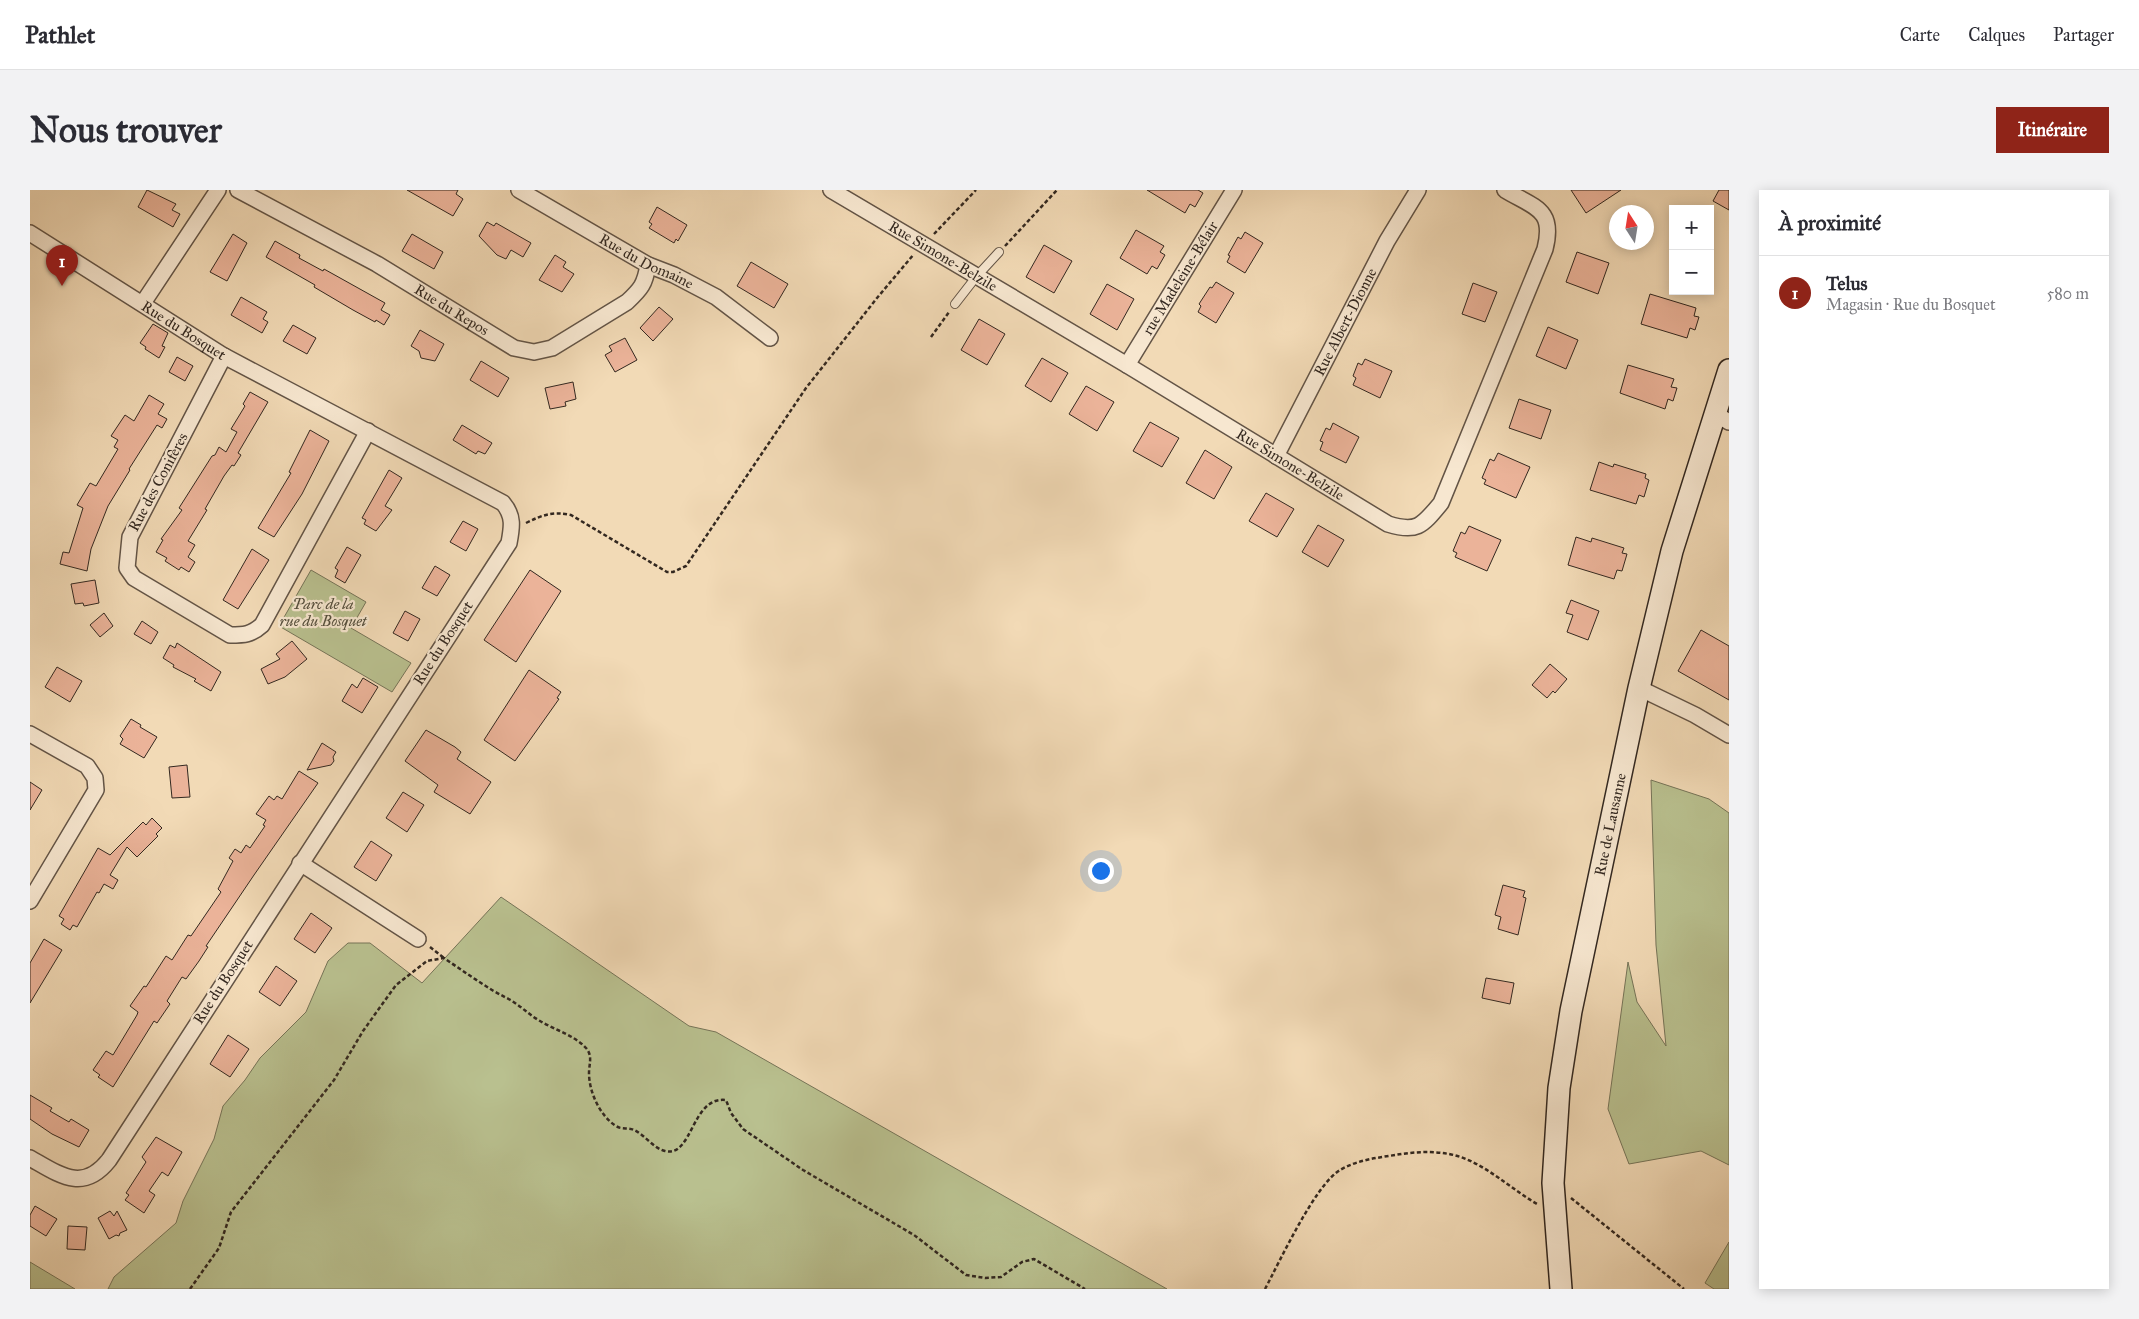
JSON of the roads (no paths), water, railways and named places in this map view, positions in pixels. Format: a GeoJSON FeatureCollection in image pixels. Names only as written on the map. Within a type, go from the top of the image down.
{"type":"FeatureCollection","features":[{"type":"Feature","properties":{"kind":"street"},"geometry":{"type":"LineString","coordinates":[[143,303],[218,190]]}},
{"type":"Feature","properties":{"kind":"street","name":"Rue du Repos"},"geometry":{"type":"LineString","coordinates":[[238,190],[377,264],[514,348],[534,352],[552,348],[627,302],[637,294],[646,282],[648,265]]}},
{"type":"Feature","properties":{"kind":"street","name":"Rue du Domaine"},"geometry":{"type":"LineString","coordinates":[[519,190],[648,265],[674,275],[716,297],[770,338]]}},
{"type":"Feature","properties":{"kind":"street","name":"Rue Simone-Belzile"},"geometry":{"type":"LineString","coordinates":[[831,190],[1127,365],[1388,524],[1404,529],[1415,527],[1426,521],[1441,503],[1550,232],[1547,218],[1539,210],[1505,190]]}},
{"type":"Feature","properties":{"kind":"street","name":"rue Madeleine-Bélair"},"geometry":{"type":"LineString","coordinates":[[1127,365],[1234,190]]}},
{"type":"Feature","properties":{"kind":"street","name":"Rue Albert-Dionne"},"geometry":{"type":"LineString","coordinates":[[1276,456],[1387,241],[1418,190]]}},
{"type":"Feature","properties":{"kind":"street","name":"Rue du Bosquet"},"geometry":{"type":"LineString","coordinates":[[30,233],[224,356],[503,503],[510,512],[511,531],[508,542],[100,1172],[89,1178],[77,1179],[61,1176],[30,1158]]}},
{"type":"Feature","properties":{"kind":"street","name":"Rue des Conifères"},"geometry":{"type":"LineString","coordinates":[[224,356],[130,537],[127,568],[134,578],[230,635],[245,635],[254,632],[262,625],[368,431]]}},
{"type":"Feature","properties":{"kind":"street","name":"Rue de Lausanne"},"geometry":{"type":"LineString","coordinates":[[1561,1289],[1553,1183],[1559,1088],[1571,1011],[1639,688],[1672,552],[1723,418],[1729,370]]}},
{"type":"Feature","properties":{"kind":"street"},"geometry":{"type":"LineString","coordinates":[[1639,688],[1695,715],[1729,735]]}},
{"type":"Feature","properties":{"kind":"street"},"geometry":{"type":"LineString","coordinates":[[30,734],[87,766],[95,778],[96,790],[30,901]]}},
{"type":"Feature","properties":{"kind":"street"},"geometry":{"type":"LineString","coordinates":[[300,863],[418,939]]}},
{"type":"Feature","properties":{"kind":"lane"},"geometry":{"type":"LineString","coordinates":[[955,304],[976,277],[1000,252]]}},
{"type":"Feature","properties":{"kind":"place","name":"Telus"},"geometry":{"type":"Point","coordinates":[62,286]}},
{"type":"Feature","properties":{"kind":"park label","name":"Parc de la rue du Bosquet"},"geometry":{"type":"Point","coordinates":[323,612]}}]}
